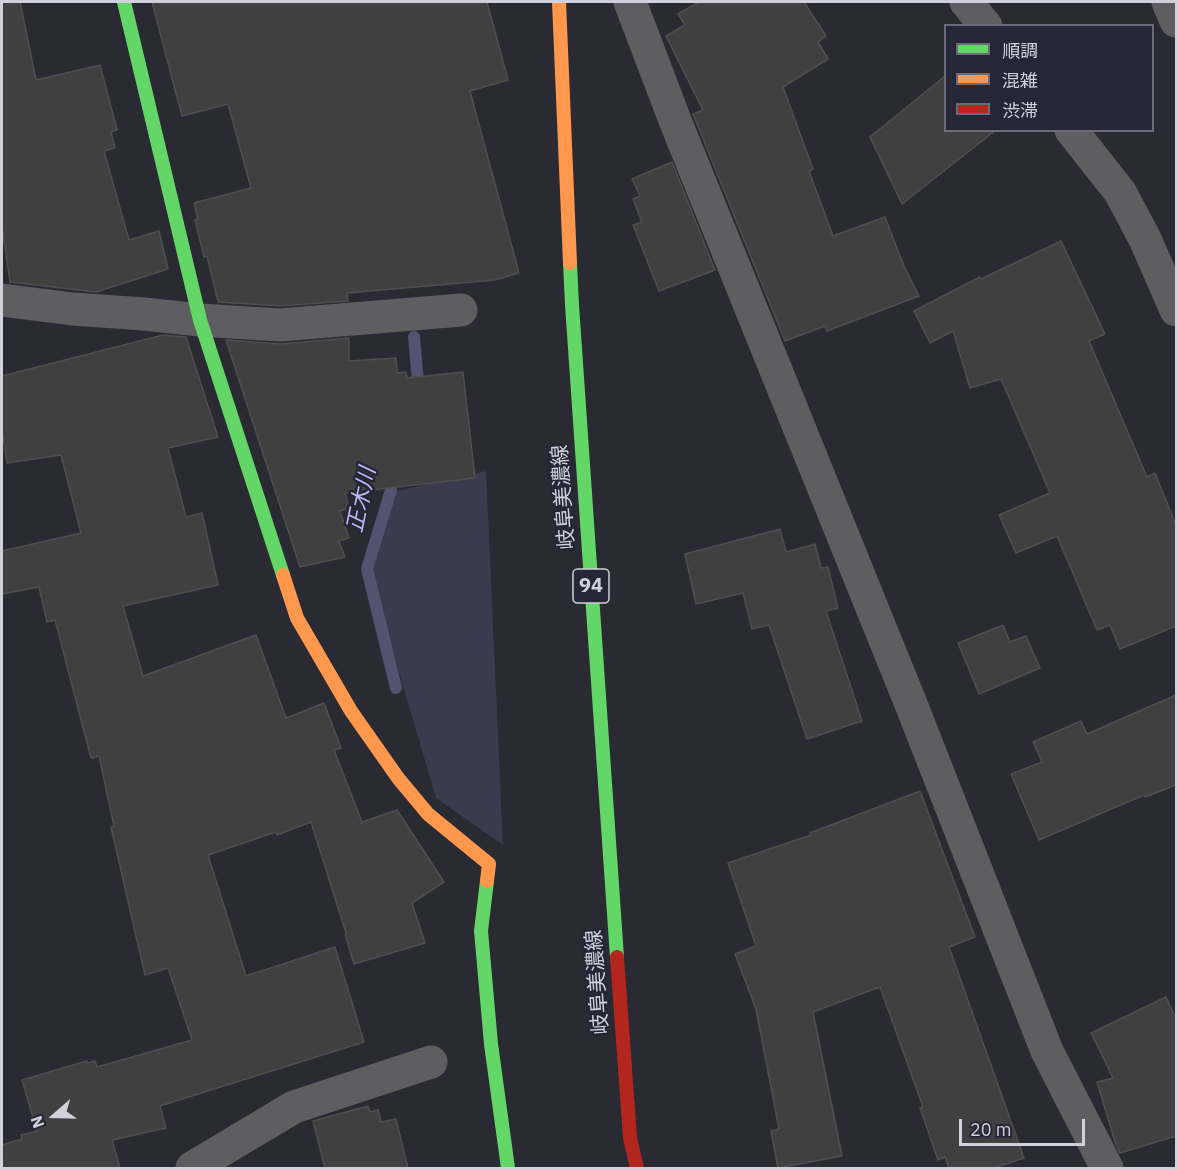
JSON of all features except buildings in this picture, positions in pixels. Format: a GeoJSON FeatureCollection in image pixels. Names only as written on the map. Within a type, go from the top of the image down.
{"type":"FeatureCollection","features":[{"type":"Feature","properties":{"kind":"street"},"geometry":{"type":"LineString","coordinates":[[124,2],[200,320],[297,618],[351,711],[398,778],[428,814],[489,864],[481,931],[491,1044],[508,1168]]}},
{"type":"Feature","properties":{"kind":"street","name":"岐阜美濃線"},"geometry":{"type":"LineString","coordinates":[[559,2],[572,305],[630,1137],[637,1168]]}},
{"type":"Feature","properties":{"kind":"street"},"geometry":{"type":"LineString","coordinates":[[630,2],[911,704],[1047,1051],[1107,1168]]}},
{"type":"Feature","properties":{"kind":"street"},"geometry":{"type":"LineString","coordinates":[[966,2],[984,24]]}},
{"type":"Feature","properties":{"kind":"street"},"geometry":{"type":"LineString","coordinates":[[1168,2],[1176,21]]}},
{"type":"Feature","properties":{"kind":"street"},"geometry":{"type":"LineString","coordinates":[[1073,132],[1120,192],[1145,239],[1176,310]]}},
{"type":"Feature","properties":{"kind":"street"},"geometry":{"type":"LineString","coordinates":[[2,300],[73,309],[280,325],[461,310]]}},
{"type":"Feature","properties":{"kind":"street"},"geometry":{"type":"LineString","coordinates":[[192,1168],[294,1107],[430,1062]]}},
{"type":"Feature","properties":{"kind":"shaded area"},"geometry":{"type":"Polygon","coordinates":[[[486,471],[503,845],[436,798],[369,570],[393,492],[486,471]]]}},
{"type":"Feature","properties":{"kind":"waterway","name":"正木川"},"geometry":{"type":"LineString","coordinates":[[414,337],[419,393]]}},
{"type":"Feature","properties":{"kind":"waterway","name":"正木川"},"geometry":{"type":"LineString","coordinates":[[391,473],[391,490],[367,569],[396,688]]}},
{"type":"Feature","properties":{"kind":"traffic: fast"},"geometry":{"type":"LineString","coordinates":[[124,2],[200,320],[283,575]]}},
{"type":"Feature","properties":{"kind":"traffic: fast"},"geometry":{"type":"LineString","coordinates":[[570,263],[617,957]]}},
{"type":"Feature","properties":{"kind":"traffic: fast"},"geometry":{"type":"LineString","coordinates":[[487,881],[481,931],[491,1044],[508,1168]]}},
{"type":"Feature","properties":{"kind":"traffic: slow"},"geometry":{"type":"LineString","coordinates":[[559,2],[570,263]]}},
{"type":"Feature","properties":{"kind":"traffic: slow"},"geometry":{"type":"LineString","coordinates":[[283,575],[297,618],[351,711],[398,778],[428,814],[489,864],[487,881]]}},
{"type":"Feature","properties":{"kind":"traffic: jam"},"geometry":{"type":"LineString","coordinates":[[617,957],[630,1138],[637,1168]]}}]}
